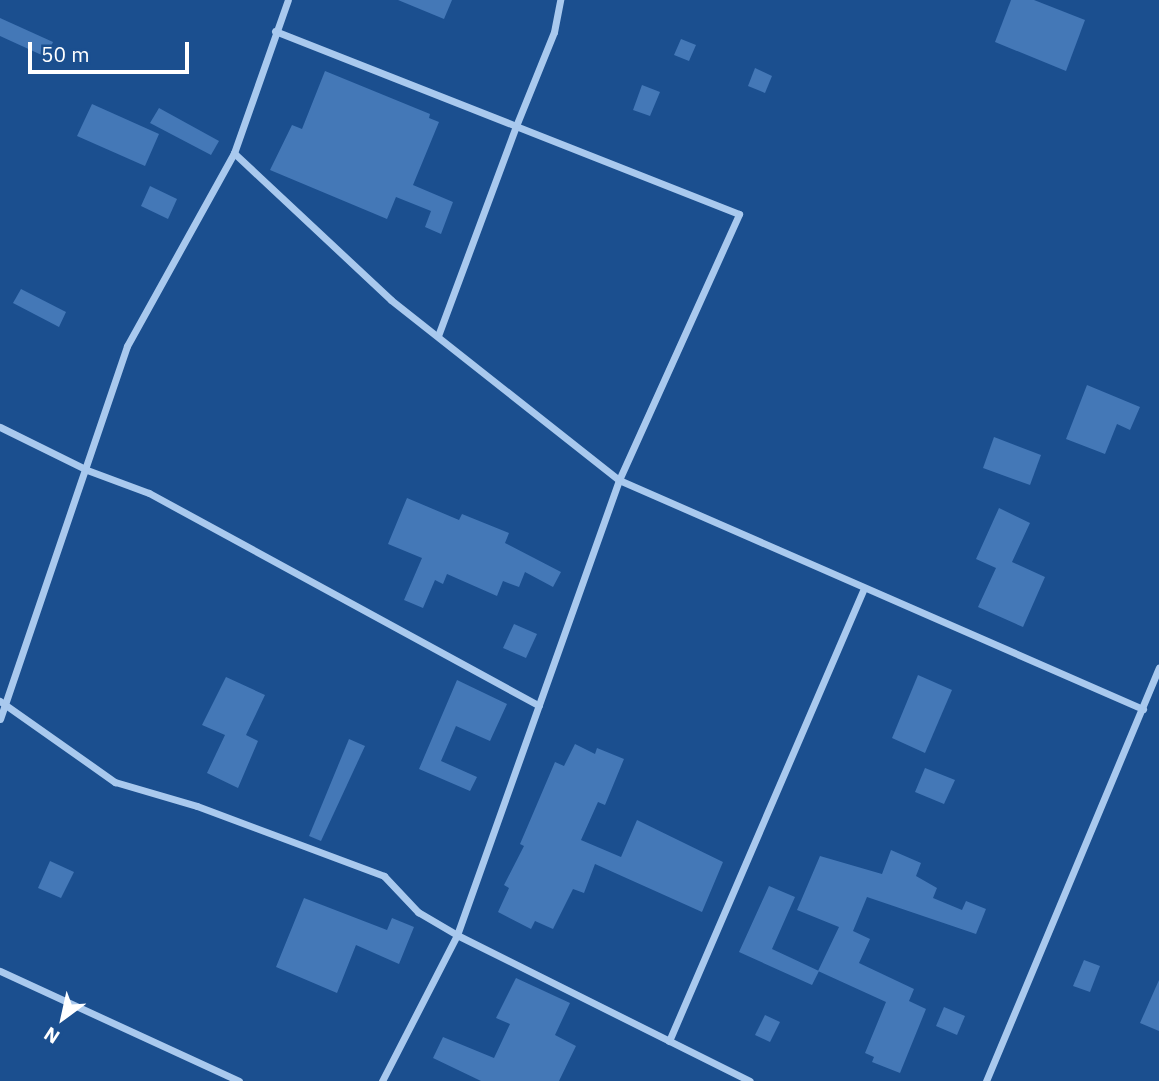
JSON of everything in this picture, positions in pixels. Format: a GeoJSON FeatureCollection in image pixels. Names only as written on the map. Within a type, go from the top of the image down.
{"type":"FeatureCollection","features":[{"type":"Feature","properties":{"kind":"street"},"geometry":{"type":"LineString","coordinates":[[0,719],[128,346],[234,153],[288,0]]}},
{"type":"Feature","properties":{"kind":"street"},"geometry":{"type":"LineString","coordinates":[[438,336],[554,32],[560,0]]}},
{"type":"Feature","properties":{"kind":"street"},"geometry":{"type":"LineString","coordinates":[[275,31],[739,214],[619,480],[457,935],[382,1081]]}},
{"type":"Feature","properties":{"kind":"street"},"geometry":{"type":"LineString","coordinates":[[234,153],[391,300],[619,480],[1143,709]]}},
{"type":"Feature","properties":{"kind":"street"},"geometry":{"type":"LineString","coordinates":[[0,427],[87,470],[149,493],[539,706]]}},
{"type":"Feature","properties":{"kind":"street"},"geometry":{"type":"LineString","coordinates":[[668,1041],[864,588]]}},
{"type":"Feature","properties":{"kind":"street"},"geometry":{"type":"LineString","coordinates":[[986,1081],[1159,668]]}},
{"type":"Feature","properties":{"kind":"street"},"geometry":{"type":"LineString","coordinates":[[3,704],[115,782],[197,806],[384,876],[418,912],[457,935],[750,1081]]}},
{"type":"Feature","properties":{"kind":"street"},"geometry":{"type":"LineString","coordinates":[[0,971],[239,1081]]}},
{"type":"Feature","properties":{"kind":"building"},"geometry":{"type":"Polygon","coordinates":[[[398,0],[452,0],[444,19],[398,0]]]}},
{"type":"Feature","properties":{"kind":"building"},"geometry":{"type":"Polygon","coordinates":[[[1011,0],[1034,0],[1085,20],[1066,71],[995,42],[1011,0]]]}},
{"type":"Feature","properties":{"kind":"building"},"geometry":{"type":"Polygon","coordinates":[[[0,18],[53,42],[46,57],[0,36],[0,18]]]}},
{"type":"Feature","properties":{"kind":"building"},"geometry":{"type":"Polygon","coordinates":[[[681,39],[696,45],[689,61],[674,55],[681,39]]]}},
{"type":"Feature","properties":{"kind":"building"},"geometry":{"type":"Polygon","coordinates":[[[755,68],[772,76],[765,93],[748,86],[755,68]]]}},
{"type":"Feature","properties":{"kind":"building"},"geometry":{"type":"Polygon","coordinates":[[[325,71],[430,114],[429,118],[439,122],[413,185],[453,202],[441,234],[425,227],[431,211],[396,197],[387,219],[270,170],[292,125],[302,129],[325,71]]]}},
{"type":"Feature","properties":{"kind":"building"},"geometry":{"type":"Polygon","coordinates":[[[642,85],[660,92],[650,116],[633,110],[642,85]]]}},
{"type":"Feature","properties":{"kind":"building"},"geometry":{"type":"Polygon","coordinates":[[[92,104],[159,134],[145,166],[77,136],[92,104]]]}},
{"type":"Feature","properties":{"kind":"building"},"geometry":{"type":"Polygon","coordinates":[[[159,108],[219,141],[211,155],[150,123],[159,108]]]}},
{"type":"Feature","properties":{"kind":"building"},"geometry":{"type":"Polygon","coordinates":[[[150,186],[177,199],[168,219],[141,206],[150,186]]]}},
{"type":"Feature","properties":{"kind":"building"},"geometry":{"type":"Polygon","coordinates":[[[21,289],[66,312],[59,327],[13,303],[21,289]]]}},
{"type":"Feature","properties":{"kind":"building"},"geometry":{"type":"Polygon","coordinates":[[[1087,385],[1140,407],[1130,430],[1117,424],[1105,454],[1066,439],[1087,385]]]}},
{"type":"Feature","properties":{"kind":"building"},"geometry":{"type":"Polygon","coordinates":[[[994,437],[1041,455],[1030,485],[983,468],[994,437]]]}},
{"type":"Feature","properties":{"kind":"building"},"geometry":{"type":"Polygon","coordinates":[[[407,498],[459,520],[462,514],[509,533],[505,543],[561,572],[553,587],[525,572],[519,587],[503,581],[497,596],[447,574],[443,584],[435,580],[423,608],[404,600],[422,558],[388,544],[407,498]]]}},
{"type":"Feature","properties":{"kind":"building"},"geometry":{"type":"Polygon","coordinates":[[[999,508],[1030,523],[1012,562],[1045,577],[1023,627],[978,607],[996,568],[976,559],[999,508]]]}},
{"type":"Feature","properties":{"kind":"building"},"geometry":{"type":"Polygon","coordinates":[[[514,624],[537,634],[526,658],[503,648],[514,624]]]}},
{"type":"Feature","properties":{"kind":"building"},"geometry":{"type":"Polygon","coordinates":[[[918,675],[952,690],[925,753],[892,738],[918,675]]]}},
{"type":"Feature","properties":{"kind":"building"},"geometry":{"type":"Polygon","coordinates":[[[226,677],[265,695],[246,735],[258,741],[238,788],[207,773],[225,735],[202,725],[226,677]]]}},
{"type":"Feature","properties":{"kind":"building"},"geometry":{"type":"Polygon","coordinates":[[[457,680],[507,704],[490,741],[456,726],[441,761],[477,777],[470,791],[419,769],[457,680]]]}},
{"type":"Feature","properties":{"kind":"building"},"geometry":{"type":"Polygon","coordinates":[[[349,739],[365,746],[321,841],[309,836],[349,739]]]}},
{"type":"Feature","properties":{"kind":"building"},"geometry":{"type":"Polygon","coordinates":[[[575,744],[595,754],[597,748],[624,759],[605,805],[598,802],[581,840],[621,857],[637,820],[723,862],[702,912],[595,864],[584,893],[573,889],[553,929],[535,921],[531,929],[498,912],[509,888],[504,885],[524,846],[520,844],[555,762],[564,766],[575,744]]]}},
{"type":"Feature","properties":{"kind":"building"},"geometry":{"type":"Polygon","coordinates":[[[925,768],[955,780],[944,804],[915,792],[925,768]]]}},
{"type":"Feature","properties":{"kind":"building"},"geometry":{"type":"Polygon","coordinates":[[[891,850],[921,863],[916,876],[937,888],[933,898],[962,910],[966,901],[986,909],[976,934],[867,897],[853,931],[870,939],[859,963],[914,989],[909,1001],[926,1009],[900,1073],[872,1062],[874,1057],[865,1053],[886,1002],[818,971],[839,927],[797,910],[820,856],[882,874],[891,850]]]}},
{"type":"Feature","properties":{"kind":"building"},"geometry":{"type":"Polygon","coordinates":[[[50,861],[74,872],[61,898],[38,888],[50,861]]]}},
{"type":"Feature","properties":{"kind":"building"},"geometry":{"type":"Polygon","coordinates":[[[769,886],[795,897],[772,949],[819,971],[812,985],[739,952],[769,886]]]}},
{"type":"Feature","properties":{"kind":"building"},"geometry":{"type":"Polygon","coordinates":[[[304,898],[387,930],[392,918],[414,927],[399,964],[356,945],[337,993],[276,967],[304,898]]]}},
{"type":"Feature","properties":{"kind":"building"},"geometry":{"type":"Polygon","coordinates":[[[1084,960],[1100,966],[1090,992],[1073,986],[1084,960]]]}},
{"type":"Feature","properties":{"kind":"building"},"geometry":{"type":"Polygon","coordinates":[[[516,978],[570,1003],[555,1035],[576,1046],[559,1081],[481,1081],[433,1058],[443,1037],[494,1058],[510,1024],[496,1018],[516,978]]]}},
{"type":"Feature","properties":{"kind":"building"},"geometry":{"type":"Polygon","coordinates":[[[1159,980],[1159,1031],[1140,1023],[1159,980]]]}},
{"type":"Feature","properties":{"kind":"building"},"geometry":{"type":"Polygon","coordinates":[[[944,1007],[965,1016],[957,1035],[936,1026],[944,1007]]]}},
{"type":"Feature","properties":{"kind":"building"},"geometry":{"type":"Polygon","coordinates":[[[765,1015],[780,1022],[770,1042],[755,1035],[765,1015]]]}}]}
